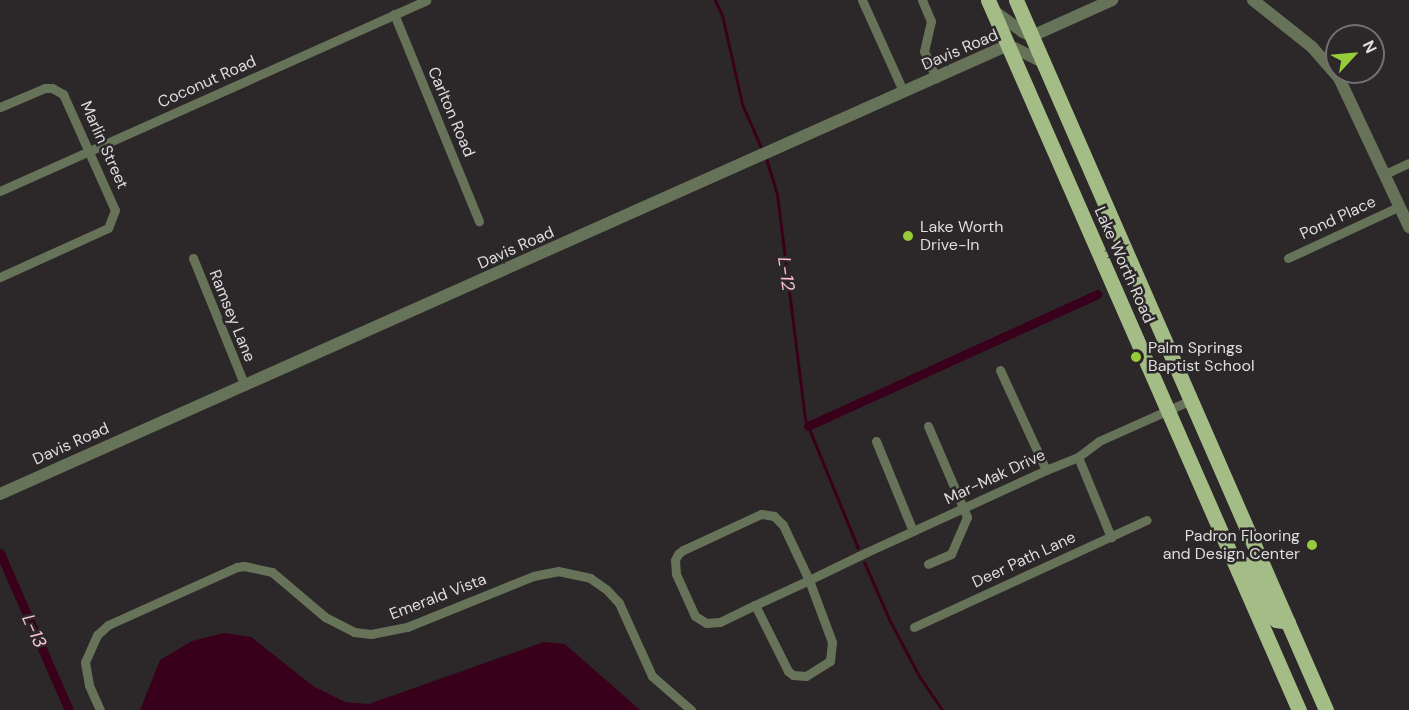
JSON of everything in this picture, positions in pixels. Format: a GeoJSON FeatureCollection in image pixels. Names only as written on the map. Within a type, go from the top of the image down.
{"type":"FeatureCollection","features":[{"type":"Feature","properties":{"kind":"main road","name":"Lake Worth Road"},"geometry":{"type":"LineString","coordinates":[[1016,0],[1326,710]]}},
{"type":"Feature","properties":{"kind":"main road","name":"Lake Worth Road"},"geometry":{"type":"LineString","coordinates":[[990,5],[1299,710]]}},
{"type":"Feature","properties":{"kind":"main road"},"geometry":{"type":"LineString","coordinates":[[1235,563],[1241,562],[1248,566],[1270,614],[1276,620],[1288,622]]}},
{"type":"Feature","properties":{"kind":"street","name":"Coconut Road"},"geometry":{"type":"LineString","coordinates":[[0,191],[426,0]]}},
{"type":"Feature","properties":{"kind":"street"},"geometry":{"type":"LineString","coordinates":[[862,0],[903,91]]}},
{"type":"Feature","properties":{"kind":"street"},"geometry":{"type":"LineString","coordinates":[[922,0],[931,21],[924,51],[936,78]]}},
{"type":"Feature","properties":{"kind":"street"},"geometry":{"type":"LineString","coordinates":[[1032,36],[1112,0]]}},
{"type":"Feature","properties":{"kind":"street"},"geometry":{"type":"LineString","coordinates":[[1253,0],[1312,47],[1340,78],[1409,227]]}},
{"type":"Feature","properties":{"kind":"street","name":"Davis Road"},"geometry":{"type":"LineString","coordinates":[[990,5],[1032,36]]}},
{"type":"Feature","properties":{"kind":"street","name":"Carlton Road"},"geometry":{"type":"LineString","coordinates":[[394,15],[479,221]]}},
{"type":"Feature","properties":{"kind":"street","name":"Davis Road"},"geometry":{"type":"LineString","coordinates":[[0,494],[758,159],[1008,45],[1043,62]]}},
{"type":"Feature","properties":{"kind":"street","name":"Marlin Street"},"geometry":{"type":"LineString","coordinates":[[0,107],[45,87],[58,90],[67,100],[114,203],[115,216],[108,228],[0,277]]}},
{"type":"Feature","properties":{"kind":"street"},"geometry":{"type":"LineString","coordinates":[[1385,174],[1409,163]]}},
{"type":"Feature","properties":{"kind":"street","name":"Pond Place"},"geometry":{"type":"LineString","coordinates":[[1288,258],[1400,206]]}},
{"type":"Feature","properties":{"kind":"street","name":"Ramsey Lane"},"geometry":{"type":"LineString","coordinates":[[193,258],[245,386]]}},
{"type":"Feature","properties":{"kind":"street"},"geometry":{"type":"LineString","coordinates":[[1000,370],[1046,470]]}},
{"type":"Feature","properties":{"kind":"street","name":"Mar-Mak Drive"},"geometry":{"type":"LineString","coordinates":[[809,580],[783,525],[774,516],[761,514],[682,549],[675,560],[675,567],[695,616],[713,623],[755,605],[809,580],[913,531],[1046,470],[1078,457],[1099,441],[1191,400]]}},
{"type":"Feature","properties":{"kind":"street"},"geometry":{"type":"LineString","coordinates":[[928,426],[965,507],[967,517],[951,554],[928,564]]}},
{"type":"Feature","properties":{"kind":"street"},"geometry":{"type":"LineString","coordinates":[[876,441],[913,531]]}},
{"type":"Feature","properties":{"kind":"street"},"geometry":{"type":"LineString","coordinates":[[1078,457],[1111,537]]}},
{"type":"Feature","properties":{"kind":"street","name":"Deer Path Lane"},"geometry":{"type":"LineString","coordinates":[[914,627],[1147,520]]}},
{"type":"Feature","properties":{"kind":"street","name":"Emerald Vista"},"geometry":{"type":"LineString","coordinates":[[100,710],[89,685],[85,662],[97,634],[108,625],[237,567],[244,566],[272,572],[325,617],[354,632],[371,634],[387,633],[406,627],[533,576],[558,571],[590,578],[606,589],[619,603],[651,676],[691,710]]}},
{"type":"Feature","properties":{"kind":"street"},"geometry":{"type":"LineString","coordinates":[[755,605],[788,671],[800,676],[812,674],[830,661],[833,649],[809,580]]}},
{"type":"Feature","properties":{"kind":"shaded area"},"geometry":{"type":"Polygon","coordinates":[[[224,633],[251,637],[313,686],[345,702],[369,704],[544,642],[565,644],[640,710],[140,710],[160,660],[192,641],[224,633]]]}},
{"type":"Feature","properties":{"kind":"waterway","name":"L-12"},"geometry":{"type":"LineString","coordinates":[[715,0],[722,15],[742,104],[763,152]]}},
{"type":"Feature","properties":{"kind":"waterway","name":"L-12"},"geometry":{"type":"LineString","coordinates":[[766,158],[777,194],[805,419],[858,548]]}},
{"type":"Feature","properties":{"kind":"waterway"},"geometry":{"type":"LineString","coordinates":[[808,426],[1097,294]]}},
{"type":"Feature","properties":{"kind":"waterway","name":"L-13"},"geometry":{"type":"LineString","coordinates":[[0,553],[69,710]]}},
{"type":"Feature","properties":{"kind":"waterway","name":"L-12"},"geometry":{"type":"LineString","coordinates":[[864,562],[890,621],[919,676],[942,710]]}},
{"type":"Feature","properties":{"kind":"place","name":"Lake Worth Drive-In"},"geometry":{"type":"Point","coordinates":[908,236]}},
{"type":"Feature","properties":{"kind":"place","name":"Palm Springs Baptist School"},"geometry":{"type":"Point","coordinates":[1136,357]}},
{"type":"Feature","properties":{"kind":"place","name":"Padron Flooring and Design Center"},"geometry":{"type":"Point","coordinates":[1312,545]}}]}
